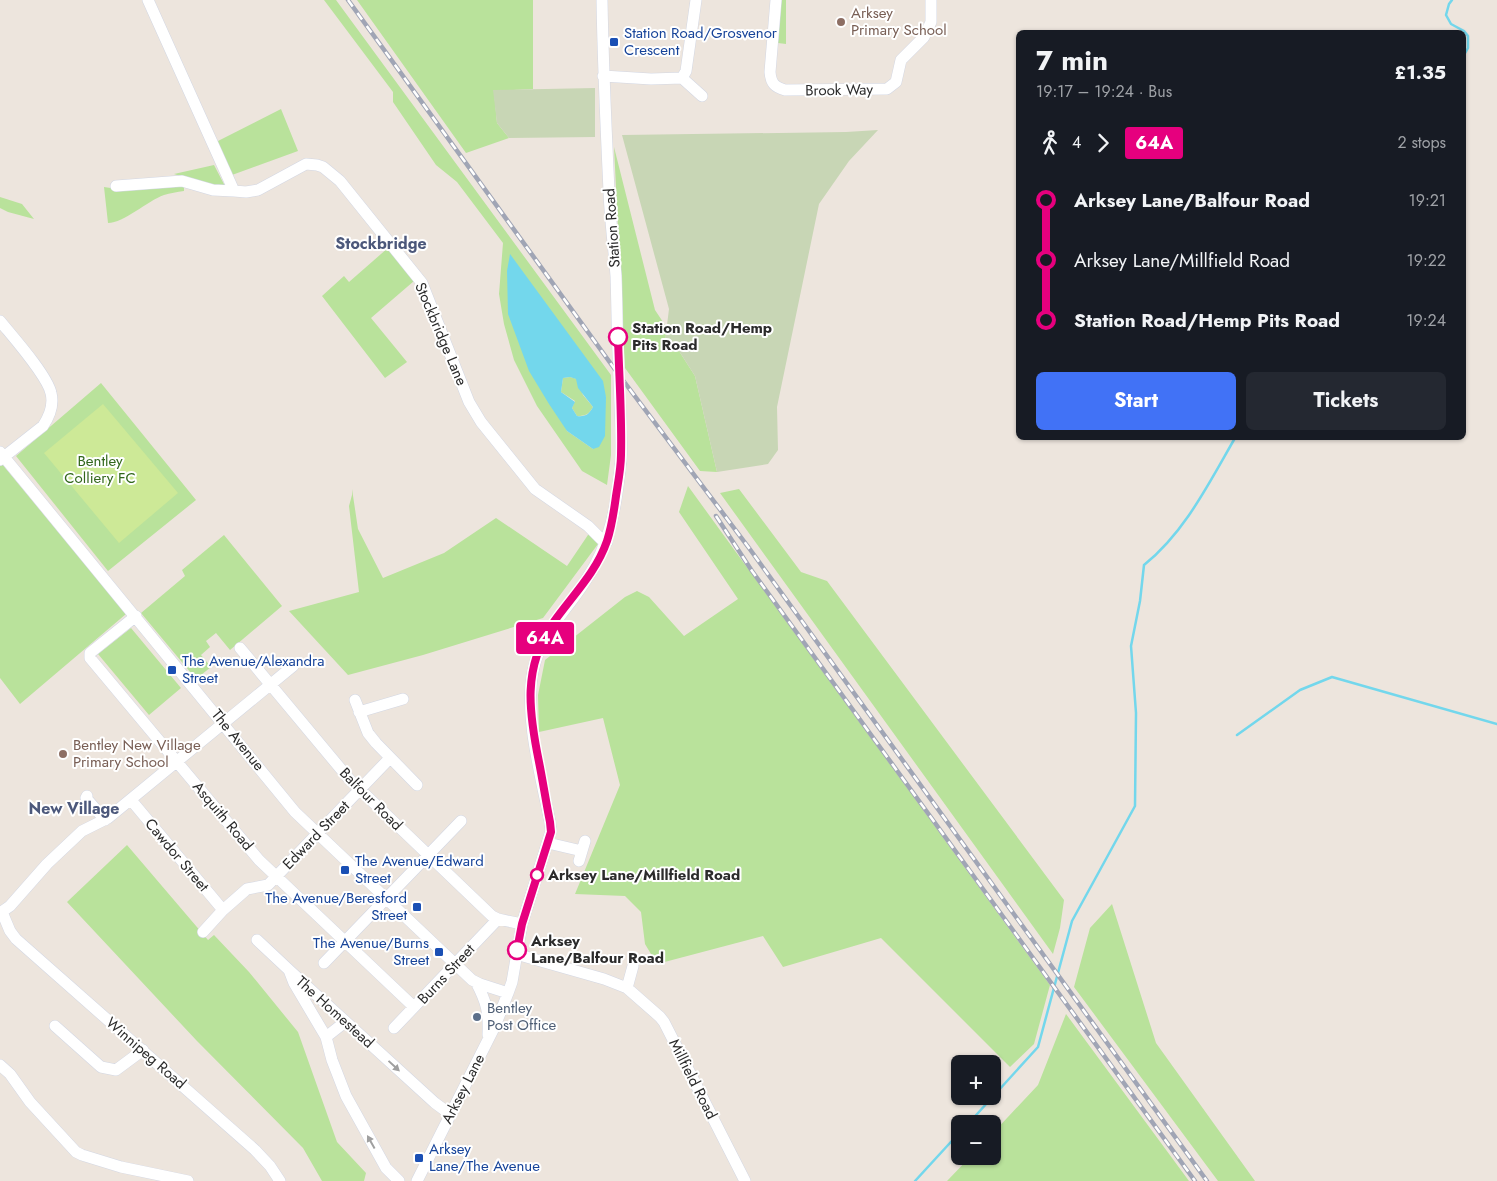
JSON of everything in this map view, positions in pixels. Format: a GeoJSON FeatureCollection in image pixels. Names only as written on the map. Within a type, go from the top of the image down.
{"type":"FeatureCollection","features":[{"type":"Feature","properties":{"kind":"street"},"geometry":{"type":"LineString","coordinates":[[148,0],[234,191]]}},
{"type":"Feature","properties":{"kind":"street","name":"Station Road"},"geometry":{"type":"LineString","coordinates":[[602,0],[609,192],[616,278],[621,457]]}},
{"type":"Feature","properties":{"kind":"street"},"geometry":{"type":"LineString","coordinates":[[682,78],[686,71],[696,0]]}},
{"type":"Feature","properties":{"kind":"street","name":"Brook Way"},"geometry":{"type":"LineString","coordinates":[[776,0],[770,72],[771,81],[777,88],[785,90],[887,90],[896,82],[901,60],[924,37],[932,22],[931,0]]}},
{"type":"Feature","properties":{"kind":"street"},"geometry":{"type":"LineString","coordinates":[[604,76],[651,79],[682,78],[702,96]]}},
{"type":"Feature","properties":{"kind":"street","name":"Stockbridge Lane"},"geometry":{"type":"LineString","coordinates":[[116,186],[182,181],[213,190],[246,192],[258,190],[306,164],[323,167],[340,182],[422,283],[469,402],[481,422],[535,489],[588,526],[606,542]]}},
{"type":"Feature","properties":{"kind":"street"},"geometry":{"type":"LineString","coordinates":[[0,321],[45,378],[52,394],[48,419],[43,426],[1,456]]}},
{"type":"Feature","properties":{"kind":"street","name":"The Avenue"},"geometry":{"type":"LineString","coordinates":[[1,456],[136,616],[295,812],[476,982],[508,993]]}},
{"type":"Feature","properties":{"kind":"street","name":"Arksey Lane"},"geometry":{"type":"LineString","coordinates":[[416,1181],[488,1040],[512,982],[522,924],[551,832],[532,727],[530,705],[533,671],[545,637],[586,580],[606,542],[613,519],[621,457]]}},
{"type":"Feature","properties":{"kind":"street","name":"Asquith Road"},"geometry":{"type":"LineString","coordinates":[[136,616],[90,653],[90,658],[259,860],[414,1007]]}},
{"type":"Feature","properties":{"kind":"street","name":"Balfour Road"},"geometry":{"type":"LineString","coordinates":[[240,648],[359,790],[492,916],[522,924]]}},
{"type":"Feature","properties":{"kind":"street"},"geometry":{"type":"LineString","coordinates":[[1,912],[10,906],[47,864],[82,831],[104,820],[132,800],[293,666]]}},
{"type":"Feature","properties":{"kind":"street"},"geometry":{"type":"LineString","coordinates":[[359,712],[403,699]]}},
{"type":"Feature","properties":{"kind":"street"},"geometry":{"type":"LineString","coordinates":[[355,700],[368,733],[417,785]]}},
{"type":"Feature","properties":{"kind":"street","name":"Edward Street"},"geometry":{"type":"LineString","coordinates":[[203,932],[223,910],[247,889],[268,885],[390,758]]}},
{"type":"Feature","properties":{"kind":"street"},"geometry":{"type":"LineString","coordinates":[[87,796],[86,798],[104,820]]}},
{"type":"Feature","properties":{"kind":"street","name":"Cawdor Street"},"geometry":{"type":"LineString","coordinates":[[132,800],[223,910]]}},
{"type":"Feature","properties":{"kind":"street"},"geometry":{"type":"LineString","coordinates":[[324,963],[461,821]]}},
{"type":"Feature","properties":{"kind":"street"},"geometry":{"type":"LineString","coordinates":[[548,842],[582,851]]}},
{"type":"Feature","properties":{"kind":"street","name":"Winnipeg Road"},"geometry":{"type":"LineString","coordinates":[[1,912],[4,929],[255,1150],[270,1166],[280,1181]]}},
{"type":"Feature","properties":{"kind":"street","name":"Burns Street"},"geometry":{"type":"LineString","coordinates":[[394,1028],[498,919]]}},
{"type":"Feature","properties":{"kind":"street"},"geometry":{"type":"LineString","coordinates":[[257,940],[289,970]]}},
{"type":"Feature","properties":{"kind":"street","name":"Millfield Road"},"geometry":{"type":"LineString","coordinates":[[516,954],[604,979],[627,988],[664,1022],[745,1181]]}},
{"type":"Feature","properties":{"kind":"street"},"geometry":{"type":"LineString","coordinates":[[627,988],[633,966]]}},
{"type":"Feature","properties":{"kind":"street","name":"The Homestead"},"geometry":{"type":"LineString","coordinates":[[289,970],[435,1103],[450,1114]]}},
{"type":"Feature","properties":{"kind":"street","name":"The Homestead"},"geometry":{"type":"LineString","coordinates":[[289,970],[294,983],[326,1037],[332,1060],[346,1096],[386,1168],[399,1181]]}},
{"type":"Feature","properties":{"kind":"street"},"geometry":{"type":"LineString","coordinates":[[476,982],[486,1002],[488,1040]]}},
{"type":"Feature","properties":{"kind":"street"},"geometry":{"type":"LineString","coordinates":[[326,1037],[345,1022]]}},
{"type":"Feature","properties":{"kind":"street"},"geometry":{"type":"LineString","coordinates":[[55,1026],[100,1067],[116,1070],[143,1050]]}},
{"type":"Feature","properties":{"kind":"street"},"geometry":{"type":"LineString","coordinates":[[0,1065],[10,1074],[30,1102],[76,1152],[129,1175],[188,1181]]}},
{"type":"Feature","properties":{"kind":"green space"},"geometry":{"type":"Polygon","coordinates":[[[324,0],[336,0],[611,375],[611,455],[607,485],[582,471],[537,406],[514,360],[504,324],[499,294],[503,243],[457,182],[436,165],[393,102],[393,92],[324,0]],[[507,271],[567,431],[593,449],[606,397],[507,271]]]}},
{"type":"Feature","properties":{"kind":"green space"},"geometry":{"type":"Polygon","coordinates":[[[357,0],[533,0],[533,89],[494,91],[497,123],[509,138],[466,153],[357,0]]]}},
{"type":"Feature","properties":{"kind":"green space"},"geometry":{"type":"Polygon","coordinates":[[[780,0],[786,0],[786,44],[778,43],[780,0]]]}},
{"type":"Feature","properties":{"kind":"green space"},"geometry":{"type":"Polygon","coordinates":[[[595,88],[595,137],[509,138],[497,123],[493,90],[595,88]]]}},
{"type":"Feature","properties":{"kind":"green space"},"geometry":{"type":"Polygon","coordinates":[[[281,109],[298,151],[232,175],[216,142],[281,109]]]}},
{"type":"Feature","properties":{"kind":"green space"},"geometry":{"type":"Polygon","coordinates":[[[878,130],[849,161],[819,204],[777,407],[778,450],[768,464],[717,472],[695,376],[679,351],[665,341],[669,309],[622,135],[878,130]]]}},
{"type":"Feature","properties":{"kind":"green space"},"geometry":{"type":"Polygon","coordinates":[[[614,147],[655,310],[667,328],[665,341],[679,351],[695,376],[717,472],[700,471],[625,368],[614,147]]]}},
{"type":"Feature","properties":{"kind":"green space"},"geometry":{"type":"Polygon","coordinates":[[[214,165],[226,188],[208,185],[174,174],[214,165]]]}},
{"type":"Feature","properties":{"kind":"green space"},"geometry":{"type":"Polygon","coordinates":[[[184,184],[184,191],[164,195],[128,216],[108,223],[104,187],[117,189],[184,184]]]}},
{"type":"Feature","properties":{"kind":"green space"},"geometry":{"type":"Polygon","coordinates":[[[0,197],[22,204],[34,219],[0,208],[0,197]]]}},
{"type":"Feature","properties":{"kind":"green space"},"geometry":{"type":"Polygon","coordinates":[[[389,247],[414,281],[371,318],[407,362],[385,378],[322,296],[344,276],[349,282],[389,247]]]}},
{"type":"Feature","properties":{"kind":"green space"},"geometry":{"type":"Polygon","coordinates":[[[563,378],[577,379],[583,395],[593,407],[585,415],[577,416],[572,408],[575,401],[561,392],[563,378]]]}},
{"type":"Feature","properties":{"kind":"green space","name":"Bentley Colliery FC"},"geometry":{"type":"Polygon","coordinates":[[[101,383],[196,500],[108,571],[16,456],[101,383]]]}},
{"type":"Feature","properties":{"kind":"green space"},"geometry":{"type":"Polygon","coordinates":[[[103,404],[178,493],[119,543],[44,453],[103,404]]]}},
{"type":"Feature","properties":{"kind":"green space"},"geometry":{"type":"Polygon","coordinates":[[[2,464],[126,614],[20,704],[0,678],[0,466],[2,464]]]}},
{"type":"Feature","properties":{"kind":"green space"},"geometry":{"type":"Polygon","coordinates":[[[688,486],[1050,985],[1034,1044],[1010,1067],[1001,1058],[1001,1055],[998,1055],[881,938],[783,967],[763,936],[657,964],[645,944],[641,912],[625,896],[575,894],[620,785],[603,718],[539,732],[538,695],[545,660],[625,597],[637,591],[649,597],[684,636],[738,599],[679,512],[688,486]]]}},
{"type":"Feature","properties":{"kind":"green space"},"geometry":{"type":"Polygon","coordinates":[[[352,489],[358,529],[383,578],[444,553],[496,518],[567,566],[590,532],[598,544],[543,618],[423,655],[348,675],[289,611],[359,592],[349,506],[352,489]]]}},
{"type":"Feature","properties":{"kind":"green space"},"geometry":{"type":"Polygon","coordinates":[[[739,489],[801,572],[827,581],[1064,900],[1060,928],[1053,954],[720,493],[739,489]]]}},
{"type":"Feature","properties":{"kind":"green space"},"geometry":{"type":"Polygon","coordinates":[[[224,535],[282,606],[230,650],[216,633],[206,641],[210,647],[201,655],[211,667],[196,679],[141,613],[185,576],[182,570],[224,535]]]}},
{"type":"Feature","properties":{"kind":"green space"},"geometry":{"type":"Polygon","coordinates":[[[131,628],[181,688],[149,715],[98,654],[131,628]]]}},
{"type":"Feature","properties":{"kind":"green space"},"geometry":{"type":"Polygon","coordinates":[[[127,845],[208,940],[214,935],[249,972],[298,1032],[337,1142],[366,1173],[364,1181],[322,1181],[303,1148],[197,1041],[67,902],[127,845]]]}},
{"type":"Feature","properties":{"kind":"green space"},"geometry":{"type":"Polygon","coordinates":[[[1112,904],[1156,1043],[1255,1181],[1218,1181],[1074,987],[1090,928],[1112,904]]]}},
{"type":"Feature","properties":{"kind":"green space"},"geometry":{"type":"Polygon","coordinates":[[[1066,1014],[1189,1181],[947,1181],[962,1165],[1001,1165],[1001,1124],[1038,1085],[1066,1014]]]}},
{"type":"Feature","properties":{"kind":"water"},"geometry":{"type":"Polygon","coordinates":[[[510,254],[603,381],[606,397],[605,436],[599,447],[593,449],[567,431],[529,371],[508,314],[507,271],[510,254]],[[570,377],[563,378],[561,392],[575,402],[572,408],[577,416],[583,416],[589,413],[593,407],[578,388],[576,379],[570,377]]]}},
{"type":"Feature","properties":{"kind":"waterway"},"geometry":{"type":"LineString","coordinates":[[1452,0],[1446,15],[1451,24],[1462,30]]}},
{"type":"Feature","properties":{"kind":"waterway"},"geometry":{"type":"LineString","coordinates":[[1466,34],[1468,36],[1468,48],[1466,52]]}},
{"type":"Feature","properties":{"kind":"waterway"},"geometry":{"type":"LineString","coordinates":[[976,1115],[1038,1047],[1072,921],[1135,806],[1136,713],[1131,646],[1140,601],[1144,565],[1159,552],[1184,522],[1206,489],[1234,440]]}},
{"type":"Feature","properties":{"kind":"waterway"},"geometry":{"type":"LineString","coordinates":[[1237,735],[1300,690],[1332,677],[1497,724]]}},
{"type":"Feature","properties":{"kind":"waterway"},"geometry":{"type":"LineString","coordinates":[[915,1181],[951,1142]]}},
{"type":"Feature","properties":{"kind":"railway"},"geometry":{"type":"LineString","coordinates":[[348,0],[619,375],[749,548],[1207,1181]]}},
{"type":"Feature","properties":{"kind":"railway"},"geometry":{"type":"LineString","coordinates":[[716,516],[752,571],[1195,1181]]}},
{"type":"Feature","properties":{"kind":"bus line","name":"64A"},"geometry":{"type":"LineString","coordinates":[[517,950],[522,924],[551,832],[532,727],[530,692],[533,671],[545,637],[586,580],[606,542],[613,519],[621,457],[618,337]]}},
{"type":"Feature","properties":{"kind":"place","name":"Arksey Primary School"},"geometry":{"type":"Point","coordinates":[841,22]}},
{"type":"Feature","properties":{"kind":"place","name":"Station Road/Grosvenor Crescent"},"geometry":{"type":"Point","coordinates":[614,42]}},
{"type":"Feature","properties":{"kind":"place","name":"Station Road/Hemp Pits Road"},"geometry":{"type":"Point","coordinates":[618,337]}},
{"type":"Feature","properties":{"kind":"place","name":"The Avenue/Alexandra Street"},"geometry":{"type":"Point","coordinates":[172,670]}},
{"type":"Feature","properties":{"kind":"place","name":"Bentley New Village Primary School"},"geometry":{"type":"Point","coordinates":[63,754]}},
{"type":"Feature","properties":{"kind":"place","name":"The Avenue/Edward Street"},"geometry":{"type":"Point","coordinates":[345,870]}},
{"type":"Feature","properties":{"kind":"place","name":"Arksey Lane/Millfield Road"},"geometry":{"type":"Point","coordinates":[537,875]}},
{"type":"Feature","properties":{"kind":"place","name":"The Avenue/Beresford Street"},"geometry":{"type":"Point","coordinates":[417,907]}},
{"type":"Feature","properties":{"kind":"place","name":"Arksey Lane/Balfour Road"},"geometry":{"type":"Point","coordinates":[517,950]}},
{"type":"Feature","properties":{"kind":"place","name":"The Avenue/Burns Street"},"geometry":{"type":"Point","coordinates":[439,952]}},
{"type":"Feature","properties":{"kind":"place","name":"Bentley Post Office"},"geometry":{"type":"Point","coordinates":[477,1017]}},
{"type":"Feature","properties":{"kind":"place","name":"Arksey Lane/The Avenue"},"geometry":{"type":"Point","coordinates":[419,1158]}},
{"type":"Feature","properties":{"kind":"district","name":"Stockbridge"},"geometry":{"type":"Point","coordinates":[381,243]}},
{"type":"Feature","properties":{"kind":"district","name":"New Village"},"geometry":{"type":"Point","coordinates":[74,808]}}]}
